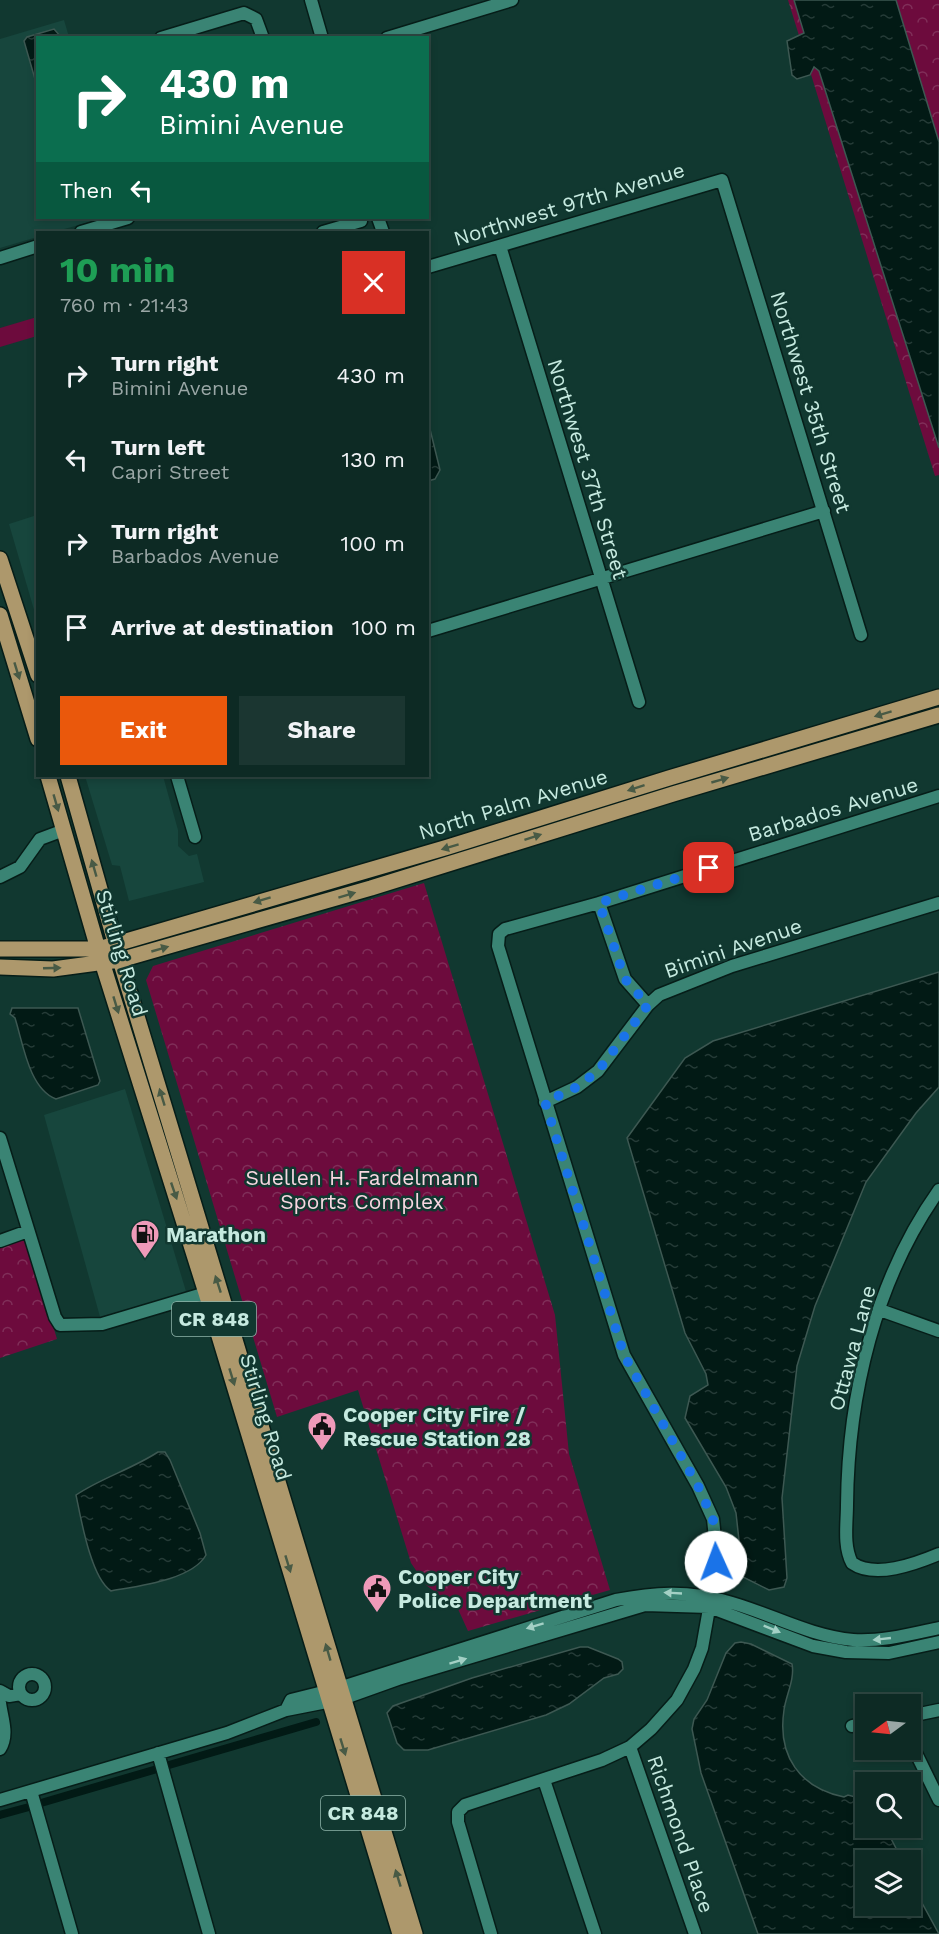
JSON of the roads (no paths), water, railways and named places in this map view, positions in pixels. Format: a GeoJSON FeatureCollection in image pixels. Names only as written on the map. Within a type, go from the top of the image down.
{"type":"FeatureCollection","features":[{"type":"Feature","properties":{"kind":"main road"},"geometry":{"type":"LineString","coordinates":[[0,559],[36,669]]}},
{"type":"Feature","properties":{"kind":"main road"},"geometry":{"type":"LineString","coordinates":[[0,615],[36,732]]}},
{"type":"Feature","properties":{"kind":"main road","name":"North Palm Avenue"},"geometry":{"type":"LineString","coordinates":[[0,967],[53,969],[103,964],[355,893],[591,811],[939,698]]}},
{"type":"Feature","properties":{"kind":"main road","name":"North Palm Avenue"},"geometry":{"type":"LineString","coordinates":[[0,949],[98,949],[939,715]]}},
{"type":"Feature","properties":{"kind":"main road","name":"Stirling Road"},"geometry":{"type":"LineString","coordinates":[[48,777],[98,949],[206,1293],[334,1695],[415,1934]]}},
{"type":"Feature","properties":{"kind":"main road","name":"Stirling Road"},"geometry":{"type":"LineString","coordinates":[[68,777],[334,1695],[400,1934]]}},
{"type":"Feature","properties":{"kind":"street"},"geometry":{"type":"LineString","coordinates":[[310,0],[321,36]]}},
{"type":"Feature","properties":{"kind":"street"},"geometry":{"type":"LineString","coordinates":[[394,36],[512,0]]}},
{"type":"Feature","properties":{"kind":"street"},"geometry":{"type":"LineString","coordinates":[[168,36],[244,13],[252,15],[259,23],[262,36]]}},
{"type":"Feature","properties":{"kind":"street","name":"Northwest 97th Avenue"},"geometry":{"type":"LineString","coordinates":[[429,267],[722,180]]}},
{"type":"Feature","properties":{"kind":"street","name":"Northwest 35th Street"},"geometry":{"type":"LineString","coordinates":[[722,180],[861,635]]}},
{"type":"Feature","properties":{"kind":"street"},"geometry":{"type":"LineString","coordinates":[[89,231],[113,228],[126,219]]}},
{"type":"Feature","properties":{"kind":"street"},"geometry":{"type":"LineString","coordinates":[[326,231],[361,221]]}},
{"type":"Feature","properties":{"kind":"street","name":"Northwest 37th Street"},"geometry":{"type":"LineString","coordinates":[[500,246],[639,702]]}},
{"type":"Feature","properties":{"kind":"street"},"geometry":{"type":"LineString","coordinates":[[0,258],[36,247]]}},
{"type":"Feature","properties":{"kind":"street"},"geometry":{"type":"LineString","coordinates":[[429,631],[824,511]]}},
{"type":"Feature","properties":{"kind":"street"},"geometry":{"type":"LineString","coordinates":[[177,777],[195,837]]}},
{"type":"Feature","properties":{"kind":"street","name":"Barbados Avenue"},"geometry":{"type":"LineString","coordinates":[[545,1102],[498,946],[499,934],[505,929],[599,903],[939,796]]}},
{"type":"Feature","properties":{"kind":"street"},"geometry":{"type":"LineString","coordinates":[[0,877],[20,867],[40,839],[64,830]]}},
{"type":"Feature","properties":{"kind":"street"},"geometry":{"type":"LineString","coordinates":[[599,903],[625,979],[648,1005]]}},
{"type":"Feature","properties":{"kind":"street","name":"Bimini Avenue"},"geometry":{"type":"LineString","coordinates":[[545,1102],[577,1087],[598,1071],[659,994],[690,980],[939,903]]}},
{"type":"Feature","properties":{"kind":"street"},"geometry":{"type":"LineString","coordinates":[[491,1934],[458,1822],[458,1812],[465,1805],[544,1780],[630,1748],[677,1700],[702,1648],[716,1548],[713,1519],[698,1486],[624,1355],[545,1102]]}},
{"type":"Feature","properties":{"kind":"street"},"geometry":{"type":"LineString","coordinates":[[0,1138],[55,1317],[60,1325],[102,1324],[206,1293]]}},
{"type":"Feature","properties":{"kind":"street","name":"Ottawa Lane"},"geometry":{"type":"LineString","coordinates":[[939,1190],[922,1214],[896,1261],[880,1310],[853,1411],[847,1523],[847,1551],[852,1563],[863,1569],[904,1566],[939,1554]]}},
{"type":"Feature","properties":{"kind":"street"},"geometry":{"type":"LineString","coordinates":[[0,1241],[28,1231]]}},
{"type":"Feature","properties":{"kind":"street"},"geometry":{"type":"LineString","coordinates":[[880,1310],[939,1331]]}},
{"type":"Feature","properties":{"kind":"street"},"geometry":{"type":"LineString","coordinates":[[710,1602],[813,1646],[846,1652],[889,1653],[939,1642]]}},
{"type":"Feature","properties":{"kind":"street"},"geometry":{"type":"LineString","coordinates":[[0,1800],[227,1733],[285,1710],[291,1700],[334,1695],[398,1679],[635,1608],[662,1604],[710,1602],[825,1636],[854,1640],[879,1640],[939,1628]]}},
{"type":"Feature","properties":{"kind":"street"},"geometry":{"type":"LineString","coordinates":[[0,1749],[4,1741],[5,1730],[1,1700],[7,1686],[20,1689]]}},
{"type":"Feature","properties":{"kind":"street"},"geometry":{"type":"LineString","coordinates":[[921,1714],[939,1710]]}},
{"type":"Feature","properties":{"kind":"street","name":"Richmond Place"},"geometry":{"type":"LineString","coordinates":[[630,1748],[695,1934]]}},
{"type":"Feature","properties":{"kind":"street"},"geometry":{"type":"LineString","coordinates":[[159,1753],[209,1934]]}},
{"type":"Feature","properties":{"kind":"street"},"geometry":{"type":"LineString","coordinates":[[919,1760],[939,1800]]}},
{"type":"Feature","properties":{"kind":"street"},"geometry":{"type":"LineString","coordinates":[[544,1780],[595,1934]]}},
{"type":"Feature","properties":{"kind":"street"},"geometry":{"type":"LineString","coordinates":[[31,1791],[72,1934]]}},
{"type":"Feature","properties":{"kind":"water"},"geometry":{"type":"Polygon","coordinates":[[[794,0],[896,0],[939,142],[939,448],[819,71],[814,67],[810,75],[797,79],[792,75],[787,41],[804,33],[794,0]]]}},
{"type":"Feature","properties":{"kind":"water"},"geometry":{"type":"Polygon","coordinates":[[[54,29],[60,36],[36,36],[36,83],[24,41],[27,37],[54,29]]]}},
{"type":"Feature","properties":{"kind":"water"},"geometry":{"type":"Polygon","coordinates":[[[429,425],[440,470],[435,479],[429,481],[429,425]]]}},
{"type":"Feature","properties":{"kind":"water"},"geometry":{"type":"Polygon","coordinates":[[[939,972],[939,1087],[916,1113],[866,1182],[815,1306],[797,1366],[782,1498],[787,1578],[784,1587],[769,1590],[743,1577],[736,1513],[726,1487],[685,1418],[690,1396],[708,1385],[706,1374],[685,1333],[627,1138],[685,1058],[713,1041],[939,972]]]}},
{"type":"Feature","properties":{"kind":"water"},"geometry":{"type":"Polygon","coordinates":[[[12,1008],[78,1008],[100,1081],[98,1085],[56,1099],[47,1094],[39,1086],[28,1064],[15,1018],[10,1014],[12,1008]]]}},
{"type":"Feature","properties":{"kind":"water"},"geometry":{"type":"Polygon","coordinates":[[[158,1452],[165,1452],[170,1460],[200,1533],[206,1555],[199,1564],[177,1576],[111,1591],[104,1584],[92,1561],[76,1495],[158,1452]]]}},
{"type":"Feature","properties":{"kind":"water"},"geometry":{"type":"Polygon","coordinates":[[[735,1643],[751,1644],[792,1664],[793,1670],[785,1704],[783,1727],[788,1755],[804,1778],[815,1786],[829,1793],[855,1797],[855,1838],[891,1838],[897,1850],[855,1850],[855,1916],[921,1916],[921,1901],[939,1934],[758,1934],[701,1773],[692,1729],[694,1719],[707,1700],[726,1653],[735,1643]]]}},
{"type":"Feature","properties":{"kind":"water"},"geometry":{"type":"Polygon","coordinates":[[[580,1647],[588,1647],[618,1659],[622,1662],[623,1669],[618,1674],[604,1678],[569,1704],[546,1715],[428,1750],[404,1750],[397,1743],[387,1713],[393,1706],[472,1678],[580,1647]]]}},
{"type":"Feature","properties":{"kind":"waterway"},"geometry":{"type":"LineString","coordinates":[[169,1765],[316,1722]]}},
{"type":"Feature","properties":{"kind":"waterway"},"geometry":{"type":"LineString","coordinates":[[41,1803],[157,1769]]}},
{"type":"Feature","properties":{"kind":"waterway"},"geometry":{"type":"LineString","coordinates":[[0,1815],[29,1807]]}},
{"type":"Feature","properties":{"kind":"place","name":"Marathon"},"geometry":{"type":"Point","coordinates":[145,1260]}},
{"type":"Feature","properties":{"kind":"place","name":"Cooper City Fire / Rescue Station 28"},"geometry":{"type":"Point","coordinates":[322,1452]}},
{"type":"Feature","properties":{"kind":"place","name":"Cooper City Police Department"},"geometry":{"type":"Point","coordinates":[377,1614]}},
{"type":"Feature","properties":{"kind":"park label","name":"Suellen H. Fardelmann Sports Complex"},"geometry":{"type":"Point","coordinates":[362,1189]}}]}
